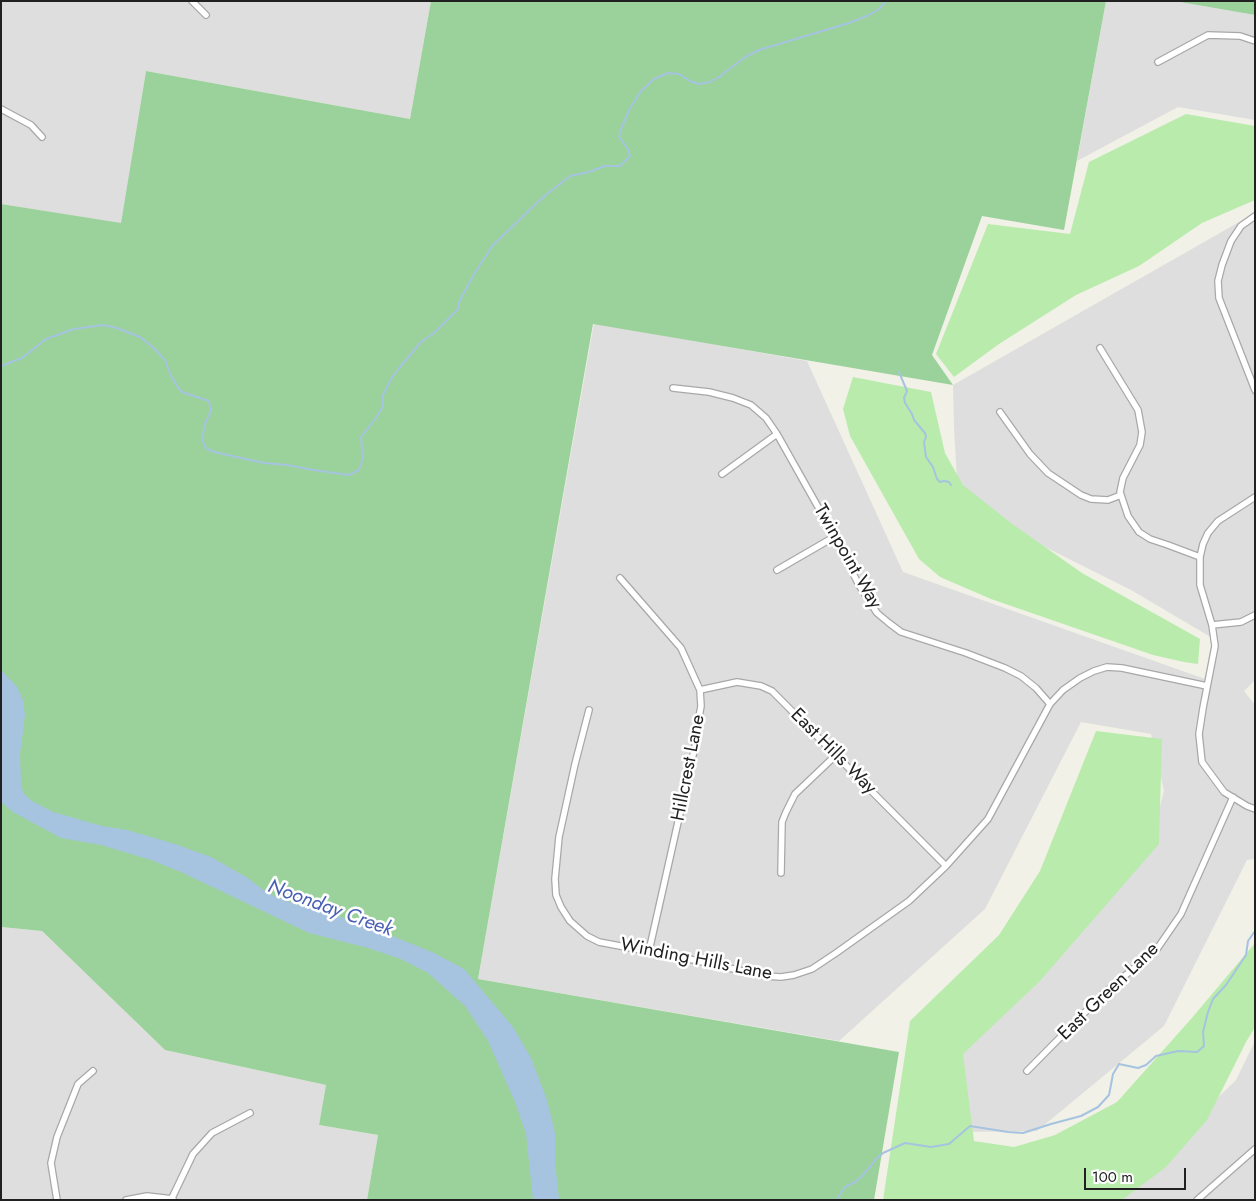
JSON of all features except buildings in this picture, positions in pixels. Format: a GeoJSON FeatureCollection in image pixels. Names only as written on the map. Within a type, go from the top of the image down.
{"type":"FeatureCollection","features":[{"type":"Feature","properties":{"kind":"street"},"geometry":{"type":"LineString","coordinates":[[192,1],[206,15]]}},
{"type":"Feature","properties":{"kind":"street"},"geometry":{"type":"LineString","coordinates":[[1158,62],[1208,34],[1240,36],[1255,41]]}},
{"type":"Feature","properties":{"kind":"street"},"geometry":{"type":"LineString","coordinates":[[1,109],[31,125],[42,137]]}},
{"type":"Feature","properties":{"kind":"street"},"geometry":{"type":"LineString","coordinates":[[1255,216],[1241,226],[1231,241],[1218,281],[1219,298],[1255,390]]}},
{"type":"Feature","properties":{"kind":"street"},"geometry":{"type":"LineString","coordinates":[[1100,348],[1138,410],[1142,432],[1140,445],[1123,478],[1120,492],[1128,516],[1139,532],[1150,539],[1200,557]]}},
{"type":"Feature","properties":{"kind":"street","name":"Twinpoint Way"},"geometry":{"type":"LineString","coordinates":[[673,388],[709,392],[743,401],[751,405],[766,418],[778,434],[859,585],[878,613],[889,623],[901,632],[1005,668],[1021,676],[1036,688],[1050,704]]}},
{"type":"Feature","properties":{"kind":"street"},"geometry":{"type":"LineString","coordinates":[[1000,412],[1030,454],[1048,473],[1081,495],[1091,499],[1108,500],[1121,495]]}},
{"type":"Feature","properties":{"kind":"street"},"geometry":{"type":"LineString","coordinates":[[722,474],[778,434]]}},
{"type":"Feature","properties":{"kind":"street"},"geometry":{"type":"LineString","coordinates":[[1255,497],[1218,521],[1208,533],[1203,544],[1200,557],[1200,585],[1212,625],[1215,646],[1199,734],[1202,762],[1224,792],[1255,809]]}},
{"type":"Feature","properties":{"kind":"street"},"geometry":{"type":"LineString","coordinates":[[777,570],[834,537]]}},
{"type":"Feature","properties":{"kind":"street","name":"Hillcrest Lane"},"geometry":{"type":"LineString","coordinates":[[620,578],[681,648],[700,690],[701,706],[698,733],[650,951]]}},
{"type":"Feature","properties":{"kind":"street"},"geometry":{"type":"LineString","coordinates":[[1212,625],[1241,622],[1255,615]]}},
{"type":"Feature","properties":{"kind":"street","name":"Winding Hills Lane"},"geometry":{"type":"LineString","coordinates":[[590,710],[574,764],[559,837],[555,880],[556,894],[561,908],[570,921],[587,936],[599,942],[765,976],[781,977],[794,975],[812,968],[836,953],[909,901],[946,866],[988,819],[1050,704],[1062,690],[1080,678],[1107,667],[1122,668],[1207,686]]}},
{"type":"Feature","properties":{"kind":"street","name":"East Hills Way"},"geometry":{"type":"LineString","coordinates":[[700,690],[736,682],[761,686],[772,691],[946,866]]}},
{"type":"Feature","properties":{"kind":"street"},"geometry":{"type":"LineString","coordinates":[[781,874],[782,822],[786,812],[796,794],[836,755]]}},
{"type":"Feature","properties":{"kind":"street","name":"East Green Lane"},"geometry":{"type":"LineString","coordinates":[[1027,1072],[1104,993],[1157,949],[1181,914],[1233,798]]}},
{"type":"Feature","properties":{"kind":"street"},"geometry":{"type":"LineString","coordinates":[[57,1200],[51,1164],[57,1137],[78,1084],[93,1071]]}},
{"type":"Feature","properties":{"kind":"street"},"geometry":{"type":"LineString","coordinates":[[126,1200],[147,1196],[173,1199],[193,1154],[212,1133],[250,1113]]}},
{"type":"Feature","properties":{"kind":"street"},"geometry":{"type":"LineString","coordinates":[[1197,1200],[1255,1149]]}},
{"type":"Feature","properties":{"kind":"shaded area"},"geometry":{"type":"Polygon","coordinates":[[[1,1],[431,1],[410,119],[146,71],[121,224],[1,204],[1,1]]]}},
{"type":"Feature","properties":{"kind":"shaded area"},"geometry":{"type":"Polygon","coordinates":[[[1106,1],[1174,1],[1255,15],[1255,120],[1178,107],[1077,161],[1106,1]]]}},
{"type":"Feature","properties":{"kind":"shaded area"},"geometry":{"type":"Polygon","coordinates":[[[1255,213],[1255,680],[1244,691],[1255,705],[1255,859],[1247,860],[1164,1026],[1037,1131],[965,1132],[956,1049],[1151,842],[1164,791],[1151,734],[1081,722],[985,909],[839,1041],[478,979],[594,323],[807,361],[903,572],[1208,680],[1214,639],[1131,590],[1009,529],[958,500],[953,385],[1255,213]]]}},
{"type":"Feature","properties":{"kind":"shaded area"},"geometry":{"type":"Polygon","coordinates":[[[1,927],[42,931],[165,1050],[326,1085],[319,1125],[378,1135],[367,1200],[1,1200],[1,927]]]}},
{"type":"Feature","properties":{"kind":"shaded area"},"geometry":{"type":"Polygon","coordinates":[[[1255,1041],[1255,1200],[1102,1200],[1122,1191],[1236,1080],[1255,1041]]]}},
{"type":"Feature","properties":{"kind":"green space"},"geometry":{"type":"Polygon","coordinates":[[[431,1],[1106,1],[1064,230],[982,216],[932,355],[953,385],[593,324],[478,979],[899,1052],[874,1200],[367,1200],[378,1135],[319,1125],[326,1085],[165,1050],[42,931],[1,927],[1,204],[121,223],[146,71],[410,119],[431,1]]]}},
{"type":"Feature","properties":{"kind":"green space"},"geometry":{"type":"Polygon","coordinates":[[[1174,1],[1255,1],[1255,15],[1174,1]]]}},
{"type":"Feature","properties":{"kind":"green space"},"geometry":{"type":"Polygon","coordinates":[[[1186,114],[1255,126],[1255,200],[1202,223],[1139,266],[1076,295],[999,344],[954,377],[936,354],[988,224],[1070,234],[1089,162],[1186,114]]]}},
{"type":"Feature","properties":{"kind":"green space"},"geometry":{"type":"Polygon","coordinates":[[[853,377],[931,392],[945,453],[963,485],[1011,523],[1082,573],[1200,639],[1198,664],[1153,655],[991,599],[940,577],[919,559],[850,436],[843,409],[853,377]]]}},
{"type":"Feature","properties":{"kind":"green space"},"geometry":{"type":"Polygon","coordinates":[[[1096,731],[1162,739],[1159,844],[1040,981],[963,1054],[974,1141],[1014,1147],[1055,1135],[1117,1102],[1255,943],[1255,1027],[1207,1120],[1166,1167],[1122,1200],[883,1200],[910,1021],[999,935],[1040,871],[1096,731]]]}},
{"type":"Feature","properties":{"kind":"water"},"geometry":{"type":"Polygon","coordinates":[[[1,670],[17,687],[23,700],[25,715],[20,754],[21,786],[24,794],[32,801],[53,812],[102,826],[127,830],[211,857],[246,877],[269,894],[373,928],[434,953],[464,969],[513,1027],[531,1058],[547,1100],[555,1133],[555,1161],[559,1200],[533,1200],[526,1134],[515,1102],[488,1041],[465,1006],[428,973],[401,959],[368,948],[309,933],[183,873],[151,860],[101,845],[61,838],[13,812],[1,802],[1,670]]]}},
{"type":"Feature","properties":{"kind":"waterway","name":"Noonday Creek"},"geometry":{"type":"LineString","coordinates":[[1,366],[22,358],[46,339],[74,329],[103,325],[117,328],[140,337],[155,349],[165,360],[171,376],[182,392],[209,401],[211,411],[205,424],[202,440],[206,448],[214,452],[264,463],[349,475],[359,470],[363,458],[361,437],[383,406],[383,395],[391,379],[421,342],[434,333],[458,309],[459,302],[474,274],[493,245],[542,198],[570,176],[605,166],[620,166],[630,156],[628,149],[619,137],[621,129],[629,110],[641,91],[654,79],[668,73],[679,74],[698,84],[710,82],[745,57],[759,50],[849,23],[869,15],[879,9],[886,1]]}},
{"type":"Feature","properties":{"kind":"waterway"},"geometry":{"type":"LineString","coordinates":[[899,372],[907,391],[904,398],[905,403],[914,420],[925,433],[926,457],[933,467],[937,479],[940,482],[949,482],[951,485]]}},
{"type":"Feature","properties":{"kind":"waterway"},"geometry":{"type":"LineString","coordinates":[[836,1200],[845,1187],[863,1175],[883,1153],[905,1143],[931,1147],[949,1144],[970,1126],[1023,1133],[1081,1116],[1098,1107],[1109,1095],[1113,1074],[1119,1064],[1138,1068],[1146,1065],[1156,1056],[1178,1051],[1197,1052],[1204,1046],[1203,1032],[1213,999],[1226,985],[1246,955],[1248,941],[1255,931]]}}]}
